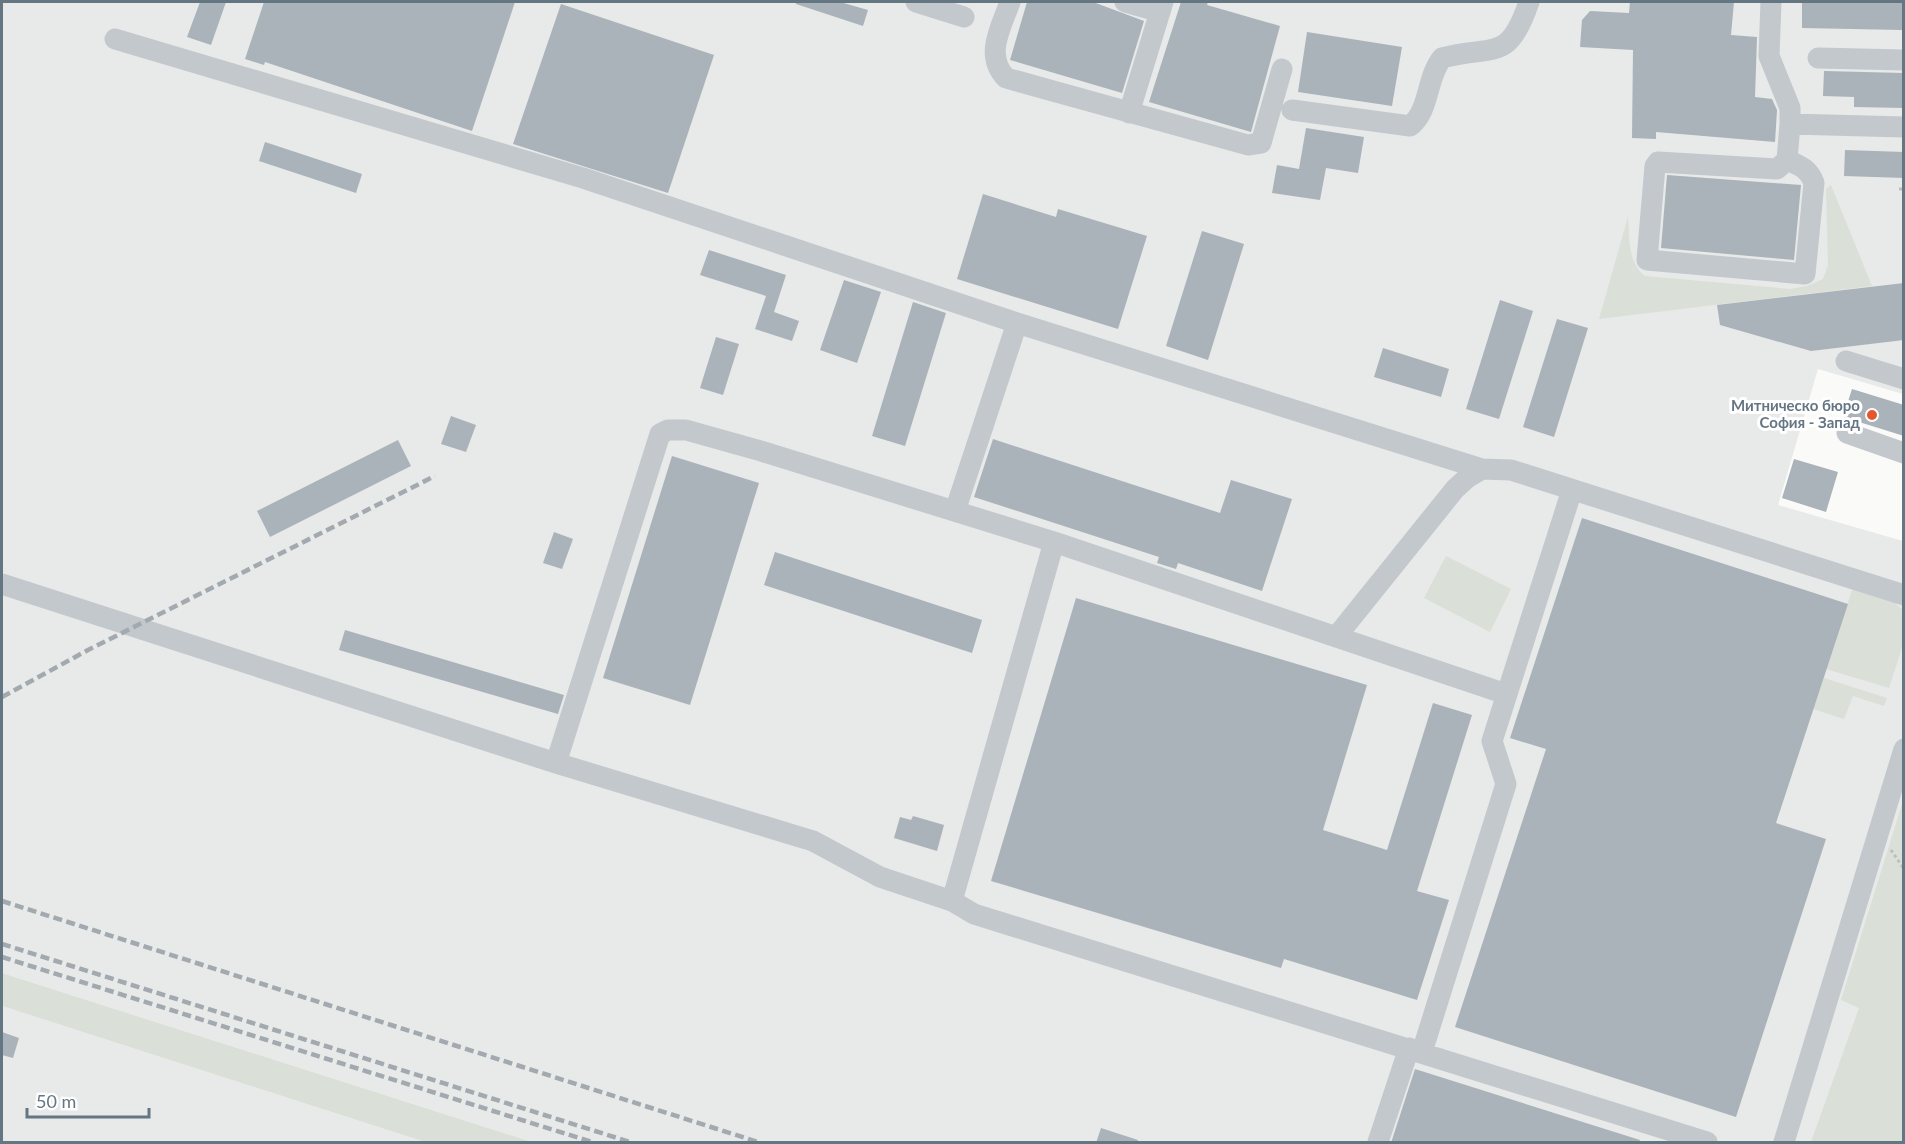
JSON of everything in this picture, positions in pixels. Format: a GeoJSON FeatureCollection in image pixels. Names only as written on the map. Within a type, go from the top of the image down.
{"type":"FeatureCollection","features":[{"type":"Feature","properties":{"kind":"lane"},"geometry":{"type":"LineString","coordinates":[[916,2],[964,17]]}},
{"type":"Feature","properties":{"kind":"lane"},"geometry":{"type":"LineString","coordinates":[[1010,2],[993,53],[997,69],[1006,78],[1248,145],[1261,143],[1282,69]]}},
{"type":"Feature","properties":{"kind":"lane"},"geometry":{"type":"LineString","coordinates":[[1125,2],[1162,7],[1129,112]]}},
{"type":"Feature","properties":{"kind":"lane"},"geometry":{"type":"LineString","coordinates":[[1292,110],[1410,126],[1418,120],[1435,67],[1442,58],[1500,48],[1521,27],[1529,2]]}},
{"type":"Feature","properties":{"kind":"lane"},"geometry":{"type":"LineString","coordinates":[[1771,2],[1769,56],[1790,108],[1787,160],[1777,169],[1658,162],[1655,166],[1647,260],[1805,274],[1814,183],[1811,174],[1803,167],[1787,160]]}},
{"type":"Feature","properties":{"kind":"lane"},"geometry":{"type":"LineString","coordinates":[[116,39],[583,178],[1017,323],[1482,469],[1511,470],[1904,595]]}},
{"type":"Feature","properties":{"kind":"lane"},"geometry":{"type":"LineString","coordinates":[[1818,58],[1904,60]]}},
{"type":"Feature","properties":{"kind":"lane"},"geometry":{"type":"LineString","coordinates":[[1790,124],[1904,127]]}},
{"type":"Feature","properties":{"kind":"lane"},"geometry":{"type":"LineString","coordinates":[[955,511],[1017,323]]}},
{"type":"Feature","properties":{"kind":"lane"},"geometry":{"type":"LineString","coordinates":[[1846,361],[1904,380]]}},
{"type":"Feature","properties":{"kind":"lane"},"geometry":{"type":"LineString","coordinates":[[556,762],[660,434],[668,430],[686,430],[711,436],[1054,542],[1506,694]]}},
{"type":"Feature","properties":{"kind":"lane"},"geometry":{"type":"LineString","coordinates":[[1847,433],[1904,453]]}},
{"type":"Feature","properties":{"kind":"lane"},"geometry":{"type":"LineString","coordinates":[[1336,637],[1455,489],[1482,469]]}},
{"type":"Feature","properties":{"kind":"lane"},"geometry":{"type":"LineString","coordinates":[[1378,1143],[1415,1050],[1506,784],[1492,741],[1572,490]]}},
{"type":"Feature","properties":{"kind":"lane"},"geometry":{"type":"LineString","coordinates":[[952,901],[1054,542]]}},
{"type":"Feature","properties":{"kind":"lane"},"geometry":{"type":"LineString","coordinates":[[2,584],[556,762],[813,841],[880,877],[952,901],[974,914],[1707,1143]]}},
{"type":"Feature","properties":{"kind":"lane"},"geometry":{"type":"LineString","coordinates":[[1784,1143],[1904,749]]}},
{"type":"Feature","properties":{"kind":"shaded area"},"geometry":{"type":"Polygon","coordinates":[[[2,2],[1903,2],[1903,394],[1818,369],[1778,505],[1903,541],[1903,1142],[532,1142],[2,973],[2,2]]]}},
{"type":"Feature","properties":{"kind":"shaded area"},"geometry":{"type":"Polygon","coordinates":[[[1831,185],[1872,286],[1599,319],[1628,217],[1632,257],[1645,276],[1790,289],[1807,286],[1823,279],[1828,265],[1826,189],[1831,185]]]}},
{"type":"Feature","properties":{"kind":"shaded area"},"geometry":{"type":"Polygon","coordinates":[[[1446,556],[1511,589],[1490,632],[1424,598],[1446,556]]]}},
{"type":"Feature","properties":{"kind":"shaded area"},"geometry":{"type":"Polygon","coordinates":[[[1853,587],[1889,598],[1903,610],[1903,645],[1889,688],[1826,669],[1853,587]]]}},
{"type":"Feature","properties":{"kind":"shaded area"},"geometry":{"type":"Polygon","coordinates":[[[1824,678],[1887,698],[1884,706],[1853,696],[1844,719],[1813,709],[1824,678]]]}},
{"type":"Feature","properties":{"kind":"shaded area"},"geometry":{"type":"Polygon","coordinates":[[[1903,801],[1903,1142],[1811,1142],[1859,1008],[1841,1000],[1903,801]]]}},
{"type":"Feature","properties":{"kind":"shaded area"},"geometry":{"type":"Polygon","coordinates":[[[2,973],[532,1142],[425,1142],[2,1006],[2,973]]]}},
{"type":"Feature","properties":{"kind":"shaded area"},"geometry":{"type":"Polygon","coordinates":[[[2,1006],[425,1142],[2,1142],[2,1006]]]}},
{"type":"Feature","properties":{"kind":"building"},"geometry":{"type":"Polygon","coordinates":[[[200,2],[226,2],[211,45],[187,37],[200,2]]]}},
{"type":"Feature","properties":{"kind":"building"},"geometry":{"type":"Polygon","coordinates":[[[264,2],[515,2],[472,131],[265,62],[264,65],[245,59],[264,2]]]}},
{"type":"Feature","properties":{"kind":"building"},"geometry":{"type":"Polygon","coordinates":[[[796,2],[840,2],[868,10],[863,26],[796,4],[796,2]]]}},
{"type":"Feature","properties":{"kind":"building"},"geometry":{"type":"Polygon","coordinates":[[[1027,2],[1093,2],[1144,21],[1122,93],[1010,60],[1027,2]]]}},
{"type":"Feature","properties":{"kind":"building"},"geometry":{"type":"Polygon","coordinates":[[[1181,2],[1208,2],[1207,5],[1280,26],[1251,132],[1149,102],[1181,2]]]}},
{"type":"Feature","properties":{"kind":"building"},"geometry":{"type":"Polygon","coordinates":[[[1630,2],[1734,2],[1731,35],[1757,37],[1755,97],[1772,99],[1777,110],[1775,142],[1656,132],[1656,139],[1632,138],[1633,50],[1580,47],[1582,20],[1590,11],[1629,13],[1630,2]]]}},
{"type":"Feature","properties":{"kind":"building"},"geometry":{"type":"Polygon","coordinates":[[[1802,2],[1902,2],[1902,30],[1802,28],[1802,2]]]}},
{"type":"Feature","properties":{"kind":"building"},"geometry":{"type":"Polygon","coordinates":[[[561,4],[714,55],[668,193],[513,144],[561,4]]]}},
{"type":"Feature","properties":{"kind":"building"},"geometry":{"type":"Polygon","coordinates":[[[1307,32],[1402,47],[1392,106],[1298,92],[1307,32]]]}},
{"type":"Feature","properties":{"kind":"building"},"geometry":{"type":"Polygon","coordinates":[[[1824,71],[1904,73],[1904,108],[1854,107],[1854,97],[1823,96],[1824,71]]]}},
{"type":"Feature","properties":{"kind":"building"},"geometry":{"type":"Polygon","coordinates":[[[1306,128],[1364,137],[1358,173],[1326,168],[1320,200],[1272,193],[1277,165],[1299,169],[1306,128]]]}},
{"type":"Feature","properties":{"kind":"building"},"geometry":{"type":"Polygon","coordinates":[[[265,142],[362,174],[356,193],[259,161],[265,142]]]}},
{"type":"Feature","properties":{"kind":"building"},"geometry":{"type":"Polygon","coordinates":[[[1845,150],[1904,152],[1904,178],[1844,176],[1845,150]]]}},
{"type":"Feature","properties":{"kind":"building"},"geometry":{"type":"Polygon","coordinates":[[[1667,175],[1801,185],[1794,260],[1661,248],[1667,175]]]}},
{"type":"Feature","properties":{"kind":"building"},"geometry":{"type":"Polygon","coordinates":[[[983,194],[1056,217],[1058,209],[1147,236],[1118,329],[957,279],[983,194]]]}},
{"type":"Feature","properties":{"kind":"building"},"geometry":{"type":"Polygon","coordinates":[[[1202,231],[1244,244],[1208,360],[1166,346],[1202,231]]]}},
{"type":"Feature","properties":{"kind":"building"},"geometry":{"type":"Polygon","coordinates":[[[709,250],[786,275],[774,312],[799,321],[792,341],[755,329],[766,296],[700,275],[709,250]]]}},
{"type":"Feature","properties":{"kind":"building"},"geometry":{"type":"Polygon","coordinates":[[[844,280],[881,292],[857,363],[820,350],[844,280]]]}},
{"type":"Feature","properties":{"kind":"building"},"geometry":{"type":"Polygon","coordinates":[[[1904,283],[1904,340],[1811,351],[1720,325],[1717,305],[1904,283]]]}},
{"type":"Feature","properties":{"kind":"building"},"geometry":{"type":"Polygon","coordinates":[[[1500,300],[1533,311],[1499,419],[1466,409],[1500,300]]]}},
{"type":"Feature","properties":{"kind":"building"},"geometry":{"type":"Polygon","coordinates":[[[913,302],[946,313],[905,446],[872,436],[913,302]]]}},
{"type":"Feature","properties":{"kind":"building"},"geometry":{"type":"Polygon","coordinates":[[[1557,319],[1588,328],[1554,437],[1523,427],[1557,319]]]}},
{"type":"Feature","properties":{"kind":"building"},"geometry":{"type":"Polygon","coordinates":[[[716,337],[739,344],[723,395],[700,388],[716,337]]]}},
{"type":"Feature","properties":{"kind":"building"},"geometry":{"type":"Polygon","coordinates":[[[1383,348],[1449,369],[1441,397],[1374,377],[1383,348]]]}},
{"type":"Feature","properties":{"kind":"building"},"geometry":{"type":"Polygon","coordinates":[[[1852,389],[1904,405],[1904,436],[1843,417],[1852,389]]]}},
{"type":"Feature","properties":{"kind":"building"},"geometry":{"type":"Polygon","coordinates":[[[451,416],[476,425],[466,452],[441,444],[451,416]]]}},
{"type":"Feature","properties":{"kind":"building"},"geometry":{"type":"Polygon","coordinates":[[[993,439],[1220,513],[1231,480],[1292,499],[1262,591],[1178,563],[1176,569],[1157,563],[1159,557],[974,497],[993,439]]]}},
{"type":"Feature","properties":{"kind":"building"},"geometry":{"type":"Polygon","coordinates":[[[398,440],[411,466],[270,537],[257,511],[398,440]]]}},
{"type":"Feature","properties":{"kind":"building"},"geometry":{"type":"Polygon","coordinates":[[[672,456],[759,483],[690,705],[603,678],[672,456]]]}},
{"type":"Feature","properties":{"kind":"building"},"geometry":{"type":"Polygon","coordinates":[[[1794,459],[1838,472],[1826,512],[1782,498],[1794,459]]]}},
{"type":"Feature","properties":{"kind":"building"},"geometry":{"type":"Polygon","coordinates":[[[1582,518],[1848,604],[1776,823],[1826,839],[1736,1117],[1455,1027],[1546,749],[1510,738],[1582,518]]]}},
{"type":"Feature","properties":{"kind":"building"},"geometry":{"type":"Polygon","coordinates":[[[554,532],[573,539],[562,569],[543,563],[554,532]]]}},
{"type":"Feature","properties":{"kind":"building"},"geometry":{"type":"Polygon","coordinates":[[[775,552],[982,620],[972,653],[764,585],[775,552]]]}},
{"type":"Feature","properties":{"kind":"building"},"geometry":{"type":"Polygon","coordinates":[[[1076,598],[1367,685],[1323,830],[1387,850],[1433,703],[1472,715],[1417,891],[1449,900],[1417,1000],[1284,959],[1281,968],[991,881],[1076,598]]]}},
{"type":"Feature","properties":{"kind":"building"},"geometry":{"type":"Polygon","coordinates":[[[345,630],[564,695],[558,714],[339,650],[345,630]]]}},
{"type":"Feature","properties":{"kind":"building"},"geometry":{"type":"Polygon","coordinates":[[[913,816],[944,825],[937,851],[894,838],[900,817],[911,820],[913,816]]]}},
{"type":"Feature","properties":{"kind":"building"},"geometry":{"type":"Polygon","coordinates":[[[2,1032],[19,1038],[13,1058],[2,1055],[2,1032]]]}},
{"type":"Feature","properties":{"kind":"building"},"geometry":{"type":"Polygon","coordinates":[[[1415,1069],[1640,1140],[1639,1143],[1391,1143],[1415,1069]]]}},
{"type":"Feature","properties":{"kind":"building"},"geometry":{"type":"Polygon","coordinates":[[[1101,1128],[1138,1140],[1137,1143],[1096,1143],[1101,1128]]]}},
{"type":"Feature","properties":{"kind":"railway"},"geometry":{"type":"LineString","coordinates":[[2,697],[88,650],[435,476]]}},
{"type":"Feature","properties":{"kind":"railway"},"geometry":{"type":"LineString","coordinates":[[2,901],[758,1142]]}},
{"type":"Feature","properties":{"kind":"railway"},"geometry":{"type":"LineString","coordinates":[[2,944],[630,1142]]}},
{"type":"Feature","properties":{"kind":"railway"},"geometry":{"type":"LineString","coordinates":[[2,957],[592,1142]]}},
{"type":"Feature","properties":{"kind":"place","name":"Митническо бюро София - Запад"},"geometry":{"type":"Point","coordinates":[1872,415]}}]}
